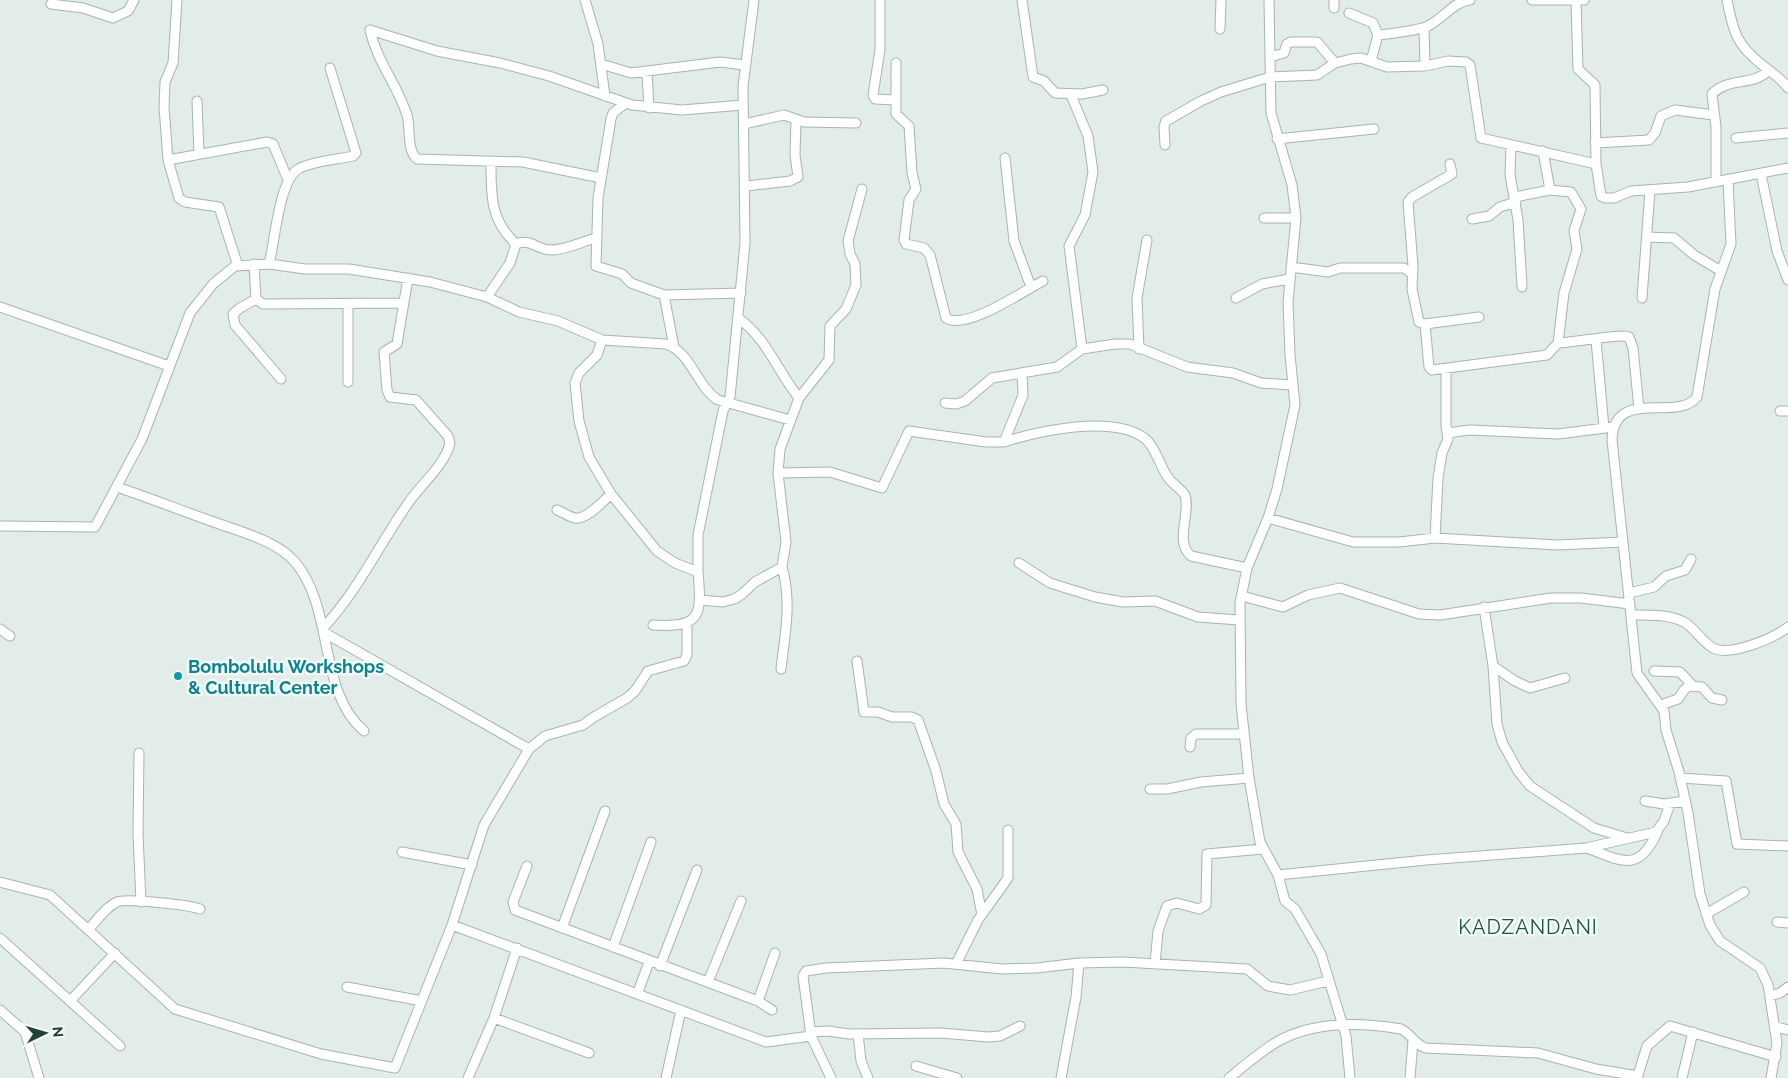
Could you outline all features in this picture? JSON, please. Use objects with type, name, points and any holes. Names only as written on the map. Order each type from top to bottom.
[{"type":"street","points":[[52,4],[83,8],[113,18],[128,11],[134,0]]},
{"type":"street","points":[[177,0],[173,63],[165,82],[164,107],[168,160],[179,198],[185,202],[219,207],[238,266]]},
{"type":"street","points":[[585,0],[601,64],[605,96]]},
{"type":"street","points":[[653,625],[673,626],[687,623],[696,616],[699,600],[697,546],[700,522],[716,440],[723,411],[730,397],[741,293],[746,226],[743,105],[745,65],[754,0]]},
{"type":"street","points":[[880,0],[880,50],[873,95],[875,99],[896,100]]},
{"type":"street","points":[[1022,0],[1033,77],[1044,81],[1056,93],[1071,95],[1102,90]]},
{"type":"street","points":[[1220,29],[1221,0]]},
{"type":"street","points":[[1269,0],[1271,113],[1294,196],[1296,218],[1289,279],[1294,410],[1283,465],[1268,518],[1247,568],[1242,596],[1239,620],[1243,734],[1249,778],[1263,849],[1278,875],[1285,900],[1295,909],[1320,952],[1348,1042],[1350,1078]]},
{"type":"street","points":[[1378,35],[1424,28],[1442,18],[1457,3],[1470,0]]},
{"type":"street","points":[[1532,0],[1580,1],[1578,69],[1595,85],[1596,164],[1599,192],[1605,198],[1614,198],[1631,191],[1716,182],[1788,168]]},
{"type":"street","points":[[1727,0],[1737,39],[1745,51],[1787,83]]},
{"type":"street","points":[[1349,14],[1374,22],[1378,35],[1371,61]]},
{"type":"street","points":[[1424,28],[1425,66]]},
{"type":"street","points":[[601,178],[542,165],[491,161],[424,160],[414,157],[406,113],[398,92],[374,50],[370,30],[437,51],[500,63],[549,76],[626,103],[649,108],[682,110],[743,105]]},
{"type":"street","points":[[1270,57],[1284,53],[1287,44],[1291,42],[1317,42],[1335,63]]},
{"type":"street","points":[[1165,145],[1164,127],[1166,121],[1210,97],[1270,78],[1317,75],[1335,63],[1362,58],[1387,68],[1425,66],[1442,61],[1469,64],[1480,136],[1493,142],[1543,151],[1596,164]]},
{"type":"street","points":[[601,64],[626,72],[647,72],[684,65],[720,62],[745,65]]},
{"type":"street","points":[[896,63],[897,116],[909,126],[912,173],[916,189],[909,200],[904,240],[906,244],[924,248],[930,255],[946,318],[962,322],[1010,300],[1043,281]]},
{"type":"street","points":[[269,264],[288,180],[299,168],[353,156],[356,153],[330,68]]},
{"type":"street","points":[[1716,182],[1712,95],[1714,92],[1736,81],[1758,80],[1769,70]]},
{"type":"street","points":[[647,72],[649,108]]},
{"type":"street","points":[[1071,95],[1088,136],[1093,172],[1085,215],[1069,246],[1082,349]]},
{"type":"street","points":[[197,100],[199,154]]},
{"type":"street","points":[[626,103],[612,116],[601,178],[596,238],[596,266],[622,274],[631,283],[664,295],[741,293]]},
{"type":"street","points":[[1595,143],[1649,140],[1655,133],[1661,116],[1670,111],[1714,115]]},
{"type":"street","points":[[744,124],[778,115],[784,115],[804,122],[856,123]]},
{"type":"street","points":[[746,186],[790,181],[798,177],[795,155],[796,120]]},
{"type":"street","points":[[1277,139],[1374,129]]},
{"type":"street","points":[[1736,138],[1788,133]]},
{"type":"street","points":[[168,160],[267,142],[273,144],[288,180]]},
{"type":"street","points":[[1512,145],[1510,175],[1516,199],[1522,287]]},
{"type":"street","points":[[1543,151],[1550,190]]},
{"type":"street","points":[[1005,158],[1009,209],[1014,241],[1031,287]]},
{"type":"street","points":[[491,161],[491,192],[499,226],[516,244]]},
{"type":"street","points":[[1450,164],[1452,174],[1412,197],[1408,202],[1412,289],[1417,318],[1420,324],[1425,324],[1480,317]]},
{"type":"street","points":[[1761,174],[1777,251],[1788,280]]},
{"type":"street","points":[[1447,433],[1470,430],[1558,434],[1609,427],[1623,414],[1639,409],[1688,403],[1697,397],[1715,289],[1731,244],[1728,180]]},
{"type":"street","points":[[781,669],[788,621],[788,595],[782,567],[786,539],[778,473],[780,449],[799,398],[827,364],[830,326],[846,310],[856,285],[855,264],[850,254],[848,242],[862,189]]},
{"type":"street","points":[[1425,324],[1430,369],[1446,369],[1547,355],[1558,343],[1564,293],[1577,249],[1574,228],[1581,212],[1572,192],[1550,190],[1516,199],[1500,207],[1489,216],[1472,219]]},
{"type":"street","points":[[1642,298],[1650,190]]},
{"type":"street","points":[[1264,218],[1296,218]]},
{"type":"street","points":[[1647,237],[1674,238],[1694,255],[1721,271]]},
{"type":"street","points":[[516,244],[526,241],[543,248],[557,249],[580,245],[596,238]]},
{"type":"street","points":[[1140,349],[1137,298],[1147,240]]},
{"type":"street","points":[[487,297],[510,263],[516,244]]},
{"type":"street","points":[[254,264],[256,299]]},
{"type":"street","points":[[0,526],[95,527],[142,440],[169,366],[194,308],[212,284],[238,266],[269,264],[305,269],[348,269],[408,278],[487,297],[519,312],[558,321],[602,340],[661,343],[674,347]]},
{"type":"street","points":[[1291,267],[1328,272],[1340,268],[1404,268],[1412,274]]},
{"type":"street","points":[[324,631],[408,502],[443,458],[450,443],[448,436],[416,400],[394,400],[388,395],[384,352],[398,344],[408,278]]},
{"type":"street","points":[[1236,298],[1262,284],[1289,279]]},
{"type":"street","points":[[664,295],[674,347],[711,394],[727,404],[790,420]]},
{"type":"street","points":[[256,299],[263,304],[348,305],[403,303]]},
{"type":"street","points":[[256,299],[233,314],[233,319],[235,325],[281,379]]},
{"type":"street","points":[[348,305],[348,382]]},
{"type":"street","points":[[0,307],[169,366]]},
{"type":"street","points":[[738,318],[751,328],[799,398]]},
{"type":"street","points":[[1558,343],[1626,335],[1632,341],[1639,409]]},
{"type":"street","points":[[602,340],[597,355],[577,377],[575,391],[579,421],[589,457],[611,494],[657,551],[675,563],[698,572]]},
{"type":"street","points":[[1596,340],[1624,542],[1630,615],[1638,676],[1661,705],[1685,801],[1700,894],[1706,914],[1720,941],[1760,968],[1770,996],[1776,1028],[1776,1056],[1771,1078]]},
{"type":"street","points":[[945,404],[956,404],[966,401],[992,378],[1057,367],[1082,349],[1115,344],[1130,344],[1187,366],[1233,373],[1261,383],[1292,386]]},
{"type":"street","points":[[1434,538],[1438,478],[1442,453],[1448,439],[1446,369]]},
{"type":"street","points":[[1004,442],[1023,395],[1022,374]]},
{"type":"street","points":[[778,473],[830,472],[882,488],[908,431],[986,442],[1004,442],[1080,426],[1099,426],[1129,431],[1142,436],[1163,465],[1166,475],[1185,495],[1184,536],[1188,553],[1191,556],[1247,568]]},
{"type":"street","points":[[118,487],[262,540],[291,558],[309,588],[324,631],[342,702],[350,718],[364,731]]},
{"type":"street","points":[[557,510],[578,518],[596,507],[611,494]]},
{"type":"street","points":[[1268,518],[1353,542],[1399,542],[1434,538],[1557,545],[1624,542]]},
{"type":"street","points":[[1629,593],[1654,587],[1666,576],[1685,570],[1691,559]]},
{"type":"street","points":[[1019,564],[1050,584],[1088,595],[1123,602],[1155,601],[1198,617],[1239,620]]},
{"type":"street","points":[[699,600],[726,602],[734,599],[741,596],[755,582],[782,567]]},
{"type":"street","points":[[1242,596],[1283,607],[1308,595],[1340,588],[1419,614],[1458,613],[1484,607],[1551,598],[1581,598],[1630,604]]},
{"type":"street","points":[[1484,607],[1497,724],[1502,742],[1518,771],[1530,786],[1594,828],[1627,838]]},
{"type":"street","points":[[1630,615],[1660,616],[1683,622],[1706,644],[1725,651],[1773,637],[1788,626]]},
{"type":"street","points":[[392,1078],[452,925],[484,825],[529,749],[545,736],[581,726],[627,698],[648,671],[684,661],[687,655],[687,623]]},
{"type":"street","points":[[0,629],[10,636]]},
{"type":"street","points":[[324,631],[529,749]]},
{"type":"street","points":[[857,661],[864,712],[878,712],[892,717],[912,717],[919,723],[936,771],[944,804],[956,824],[958,852],[977,889],[982,915]]},
{"type":"street","points":[[1492,666],[1530,688],[1565,678]]},
{"type":"street","points":[[1654,671],[1680,672],[1693,686]]},
{"type":"street","points":[[1661,705],[1678,699],[1687,686],[1702,687],[1712,698],[1722,700]]},
{"type":"street","points":[[1190,747],[1191,738],[1196,734],[1243,734]]},
{"type":"street","points":[[139,753],[138,834],[141,902]]},
{"type":"street","points":[[1150,789],[1168,789],[1201,782],[1249,778]]},
{"type":"street","points":[[1680,778],[1726,781],[1737,844],[1788,846]]},
{"type":"street","points":[[1645,801],[1670,804],[1685,801]]},
{"type":"street","points":[[1586,848],[1620,860],[1632,861],[1650,850],[1670,804]]},
{"type":"street","points":[[562,928],[605,811]]},
{"type":"street","points":[[956,964],[982,915],[1008,878],[1008,830]]},
{"type":"street","points":[[1278,875],[1426,860],[1586,848],[1658,830]]},
{"type":"street","points":[[613,948],[651,842]]},
{"type":"street","points":[[1155,964],[1158,931],[1167,906],[1177,903],[1199,909],[1206,905],[1207,854],[1263,849]]},
{"type":"street","points":[[402,852],[472,865]]},
{"type":"street","points":[[527,866],[513,902],[514,908],[521,913],[758,1001],[772,1010]]},
{"type":"street","points":[[660,966],[697,870]]},
{"type":"street","points":[[0,882],[50,895],[171,1006],[181,1011],[321,1054],[395,1068]]},
{"type":"street","points":[[1706,914],[1744,892]]},
{"type":"street","points":[[89,929],[118,902],[124,900],[189,906],[200,909]]},
{"type":"street","points":[[708,982],[741,901]]},
{"type":"street","points":[[1777,922],[1788,923]]},
{"type":"street","points":[[452,925],[638,992],[766,1042],[810,1034],[942,1033],[995,1037],[1020,1026]]},
{"type":"street","points":[[0,938],[120,1046]]},
{"type":"street","points":[[468,1078],[494,1018],[518,948]]},
{"type":"street","points":[[71,1000],[115,953]]},
{"type":"street","points":[[758,1001],[775,953]]},
{"type":"street","points":[[638,992],[649,962]]},
{"type":"street","points":[[831,1078],[810,1034],[802,981],[806,971],[849,966],[956,964],[1002,969],[1037,968],[1079,963],[1155,964],[1247,970],[1268,986],[1290,990],[1328,981]]},
{"type":"street","points":[[1062,1078],[1076,997],[1079,963]]},
{"type":"street","points":[[347,987],[422,1001]]},
{"type":"street","points":[[1770,996],[1788,987]]},
{"type":"street","points":[[0,1010],[26,1032],[40,1078]]},
{"type":"street","points":[[666,1078],[681,1010]]},
{"type":"street","points":[[494,1018],[589,1053]]},
{"type":"street","points":[[1229,1078],[1270,1046],[1295,1033],[1319,1026],[1343,1025],[1402,1029],[1406,1031],[1416,1044],[1426,1048],[1538,1053],[1591,1068],[1637,1077],[1648,1046],[1666,1029],[1672,1026],[1776,1056]]},
{"type":"street","points":[[1776,1028],[1788,1030]]},
{"type":"street","points":[[1682,1078],[1693,1032]]},
{"type":"street","points":[[858,1034],[862,1061],[868,1078]]},
{"type":"street","points":[[1410,1078],[1413,1041]]},
{"type":"street","points":[[916,1066],[957,1078]]},
{"type":"place","name":"Bombolulu Workshops & Cultural Center","points":[[178,676]]},
{"type":"district","name":"KADZANDANI","points":[[1528,927]]}]
